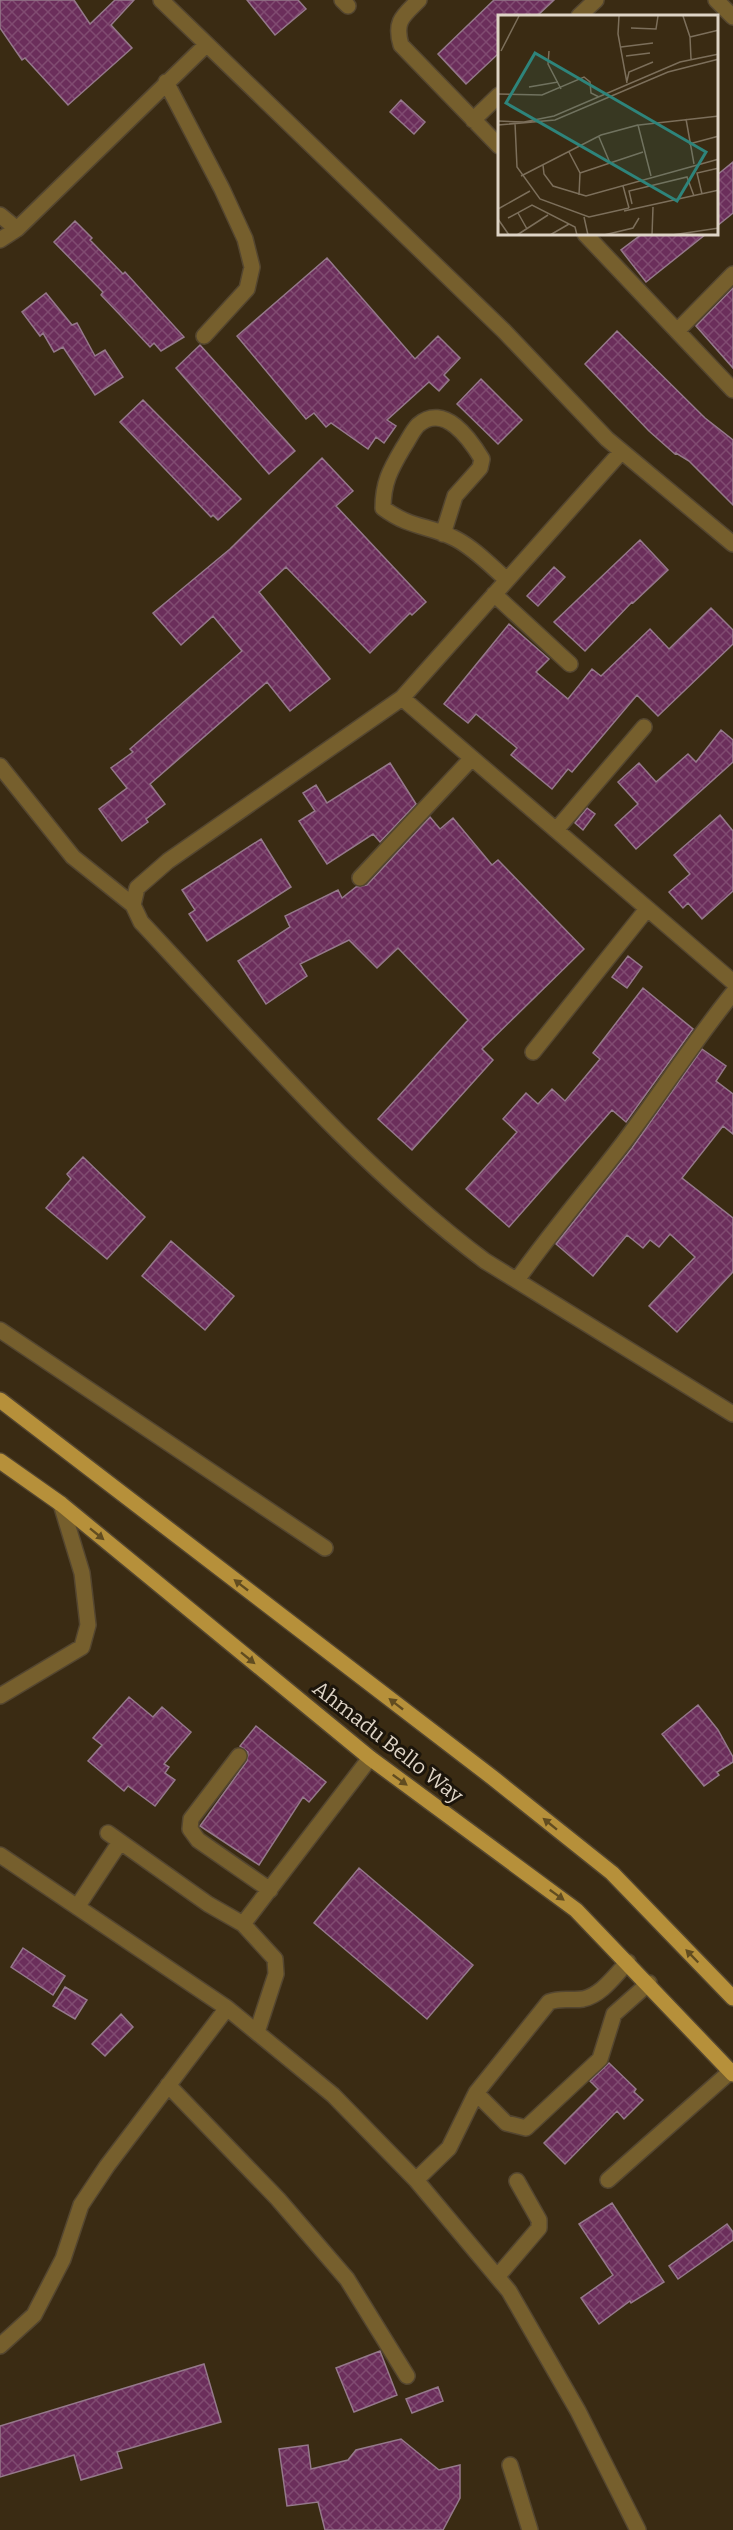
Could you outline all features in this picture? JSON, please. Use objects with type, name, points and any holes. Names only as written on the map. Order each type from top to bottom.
[{"type":"main road","name":"Ahmadu Bello Way","points":[[0,1400],[493,1778],[612,1873],[733,1998]]},
{"type":"main road","name":"Ahmadu Bello Way","points":[[0,1461],[61,1504],[370,1758],[576,1910],[649,1983],[732,2072]]},
{"type":"street","points":[[161,0],[479,306],[621,452],[733,544]]},
{"type":"street","points":[[419,0],[399,24],[397,30],[401,45],[498,145]]},
{"type":"street","points":[[580,15],[596,0]]},
{"type":"street","points":[[717,0],[733,17]]},
{"type":"street","points":[[0,240],[17,229],[206,45]]},
{"type":"street","points":[[166,82],[222,189],[245,239],[252,267],[247,289],[204,336]]},
{"type":"street","points":[[473,120],[498,96]]},
{"type":"street","points":[[0,214],[17,229]]},
{"type":"street","points":[[587,236],[733,390]]},
{"type":"street","points":[[677,331],[733,274]]},
{"type":"street","points":[[443,534],[455,496],[480,468],[482,459],[471,440],[457,426],[439,418],[426,420],[417,427],[383,487],[383,508],[398,519],[414,526],[443,534],[479,555],[507,580]]},
{"type":"street","points":[[133,904],[137,888],[168,861],[402,698],[621,452]]},
{"type":"street","points":[[494,594],[570,664]]},
{"type":"street","points":[[402,698],[733,982]]},
{"type":"street","points":[[556,830],[644,727]]},
{"type":"street","points":[[360,878],[472,758]]},
{"type":"street","points":[[0,766],[74,857],[133,904],[141,922],[392,1185],[477,1255],[733,1414]]},
{"type":"street","points":[[532,1052],[647,909]]},
{"type":"street","points":[[517,1280],[556,1226],[623,1143],[706,1026],[733,993]]},
{"type":"street","points":[[0,1330],[325,1548]]},
{"type":"street","points":[[0,1696],[51,1668],[82,1647],[88,1625],[82,1574],[61,1504]]},
{"type":"street","points":[[239,1756],[192,1819],[190,1829],[198,1840],[270,1890]]},
{"type":"street","points":[[243,1924],[370,1758]]},
{"type":"street","points":[[77,1907],[114,1838],[208,1904],[243,1924],[275,1959],[276,1974],[257,2032]]},
{"type":"street","points":[[0,1855],[227,2008],[333,2095],[416,2180],[509,2291],[578,2411],[638,2530]]},
{"type":"street","points":[[416,2180],[449,2148],[476,2093],[549,2002],[560,1998],[581,1999],[596,1995],[628,1962]]},
{"type":"street","points":[[476,2093],[506,2123],[526,2128],[600,2059],[614,2014],[649,1983]]},
{"type":"street","points":[[0,2346],[34,2315],[63,2259],[81,2205],[107,2166],[227,2008]]},
{"type":"street","points":[[608,2180],[732,2072]]},
{"type":"street","points":[[168,2085],[278,2199],[347,2279],[407,2376]]},
{"type":"street","points":[[497,2277],[539,2228],[538,2220],[518,2181]]},
{"type":"street","points":[[510,2465],[531,2530]]},
{"type":"building","points":[[0,0],[74,0],[90,24],[115,0],[134,0],[111,25],[132,48],[68,105],[25,58],[22,60],[0,28]]},
{"type":"building","points":[[247,0],[298,0],[306,9],[275,35]]},
{"type":"building","points":[[494,0],[554,0],[538,15],[498,15],[498,54],[466,84],[438,54]]},
{"type":"building","points":[[401,100],[425,122],[414,134],[390,112]]},
{"type":"building","points":[[733,162],[733,213],[718,225],[718,174]]},
{"type":"building","points":[[75,221],[92,238],[90,240],[123,274],[125,272],[184,337],[161,351],[154,343],[150,347],[101,295],[103,292],[54,242]]},
{"type":"building","points":[[639,236],[704,236],[646,282],[621,250]]},
{"type":"building","points":[[327,258],[415,359],[438,336],[460,358],[444,375],[449,380],[439,391],[429,382],[387,420],[396,426],[384,443],[376,437],[368,449],[331,423],[326,427],[314,413],[306,419],[237,336]]},
{"type":"building","points":[[733,288],[733,368],[696,326]]},
{"type":"building","points":[[46,293],[72,325],[77,323],[95,356],[105,350],[123,377],[95,395],[63,347],[54,352],[43,333],[40,336],[22,312]]},
{"type":"building","points":[[617,331],[705,418],[733,440],[733,505],[689,461],[675,454],[649,431],[585,364]]},
{"type":"building","points":[[200,345],[295,451],[269,474],[176,368]]},
{"type":"building","points":[[481,379],[522,420],[498,444],[457,404]]},
{"type":"building","points":[[143,400],[241,499],[218,520],[213,515],[211,517],[120,422]]},
{"type":"building","points":[[322,458],[353,491],[336,506],[426,602],[412,615],[410,613],[370,653],[286,567],[259,592],[330,679],[290,711],[267,682],[150,784],[165,804],[146,819],[148,822],[122,841],[99,809],[127,788],[111,768],[133,752],[130,749],[242,651],[213,616],[181,645],[153,613],[230,549]]},
{"type":"building","points":[[640,540],[668,570],[632,602],[585,651],[554,622]]},
{"type":"building","points":[[554,567],[565,577],[538,606],[527,596]]},
{"type":"building","points":[[711,608],[733,630],[733,644],[658,716],[637,695],[572,772],[568,769],[552,789],[511,755],[517,748],[476,714],[468,723],[444,704],[509,624],[549,659],[536,672],[568,699],[592,669],[601,676],[650,629],[669,649]]},
{"type":"building","points":[[721,730],[733,740],[733,762],[636,849],[615,825],[638,804],[618,782],[639,763],[656,782],[688,754],[696,762]]},
{"type":"building","points":[[390,763],[416,804],[380,842],[373,834],[327,864],[299,821],[315,811],[303,793],[316,785],[327,803]]},
{"type":"building","points":[[587,808],[595,814],[583,830],[575,823]]},
{"type":"building","points":[[720,815],[733,831],[733,891],[702,919],[688,903],[683,908],[669,892],[690,874],[674,855]]},
{"type":"building","points":[[430,817],[440,829],[453,818],[492,865],[498,860],[584,949],[482,1049],[493,1060],[412,1150],[378,1119],[468,1020],[398,948],[377,968],[349,940],[300,964],[307,976],[266,1004],[238,961],[290,927],[285,916],[338,890],[342,898],[356,887],[367,885]]},
{"type":"building","points":[[261,839],[291,887],[207,941],[189,914],[195,910],[182,890]]},
{"type":"building","points":[[628,956],[642,967],[627,988],[612,977]]},
{"type":"building","points":[[643,988],[693,1029],[626,1122],[612,1110],[509,1227],[466,1189],[517,1132],[503,1119],[526,1093],[538,1104],[552,1089],[565,1101],[600,1059],[593,1053]]},
{"type":"building","points":[[702,1049],[726,1066],[716,1081],[733,1094],[733,1134],[723,1126],[682,1178],[733,1218],[733,1272],[677,1332],[649,1306],[695,1257],[670,1234],[659,1247],[650,1240],[643,1248],[627,1235],[593,1276],[556,1244],[632,1148]]},
{"type":"building","points":[[83,1157],[145,1217],[107,1259],[46,1208],[71,1179],[67,1174]]},
{"type":"building","points":[[171,1241],[234,1296],[205,1330],[142,1276]]},
{"type":"building","points":[[129,1697],[153,1717],[162,1707],[191,1732],[164,1764],[169,1767],[165,1773],[175,1780],[155,1806],[128,1786],[124,1791],[88,1761],[102,1745],[93,1738]]},
{"type":"building","points":[[698,1705],[718,1730],[733,1757],[733,1762],[717,1772],[719,1775],[704,1786],[662,1734]]},
{"type":"building","points":[[256,1726],[326,1782],[309,1802],[303,1797],[259,1865],[200,1826],[247,1761],[248,1752],[240,1746]]},
{"type":"building","points":[[359,1868],[473,1965],[427,2019],[314,1923]]},
{"type":"building","points":[[23,1948],[65,1976],[53,1995],[11,1967]]},
{"type":"building","points":[[65,1987],[87,2000],[75,2019],[53,2006]]},
{"type":"building","points":[[121,2014],[133,2027],[105,2056],[92,2044]]},
{"type":"building","points":[[609,2063],[636,2089],[634,2092],[643,2100],[624,2119],[617,2111],[565,2164],[544,2143],[598,2089],[590,2081]]},
{"type":"building","points":[[612,2203],[664,2282],[631,2303],[630,2301],[599,2324],[581,2298],[613,2275],[579,2224]]},
{"type":"building","points":[[727,2224],[733,2232],[733,2240],[678,2279],[669,2266]]},
{"type":"building","points":[[380,2351],[397,2395],[354,2412],[336,2368]]},
{"type":"building","points":[[204,2364],[221,2422],[117,2452],[122,2468],[81,2480],[74,2455],[0,2477],[0,2426]]},
{"type":"building","points":[[438,2387],[443,2401],[412,2413],[406,2399]]},
{"type":"building","points":[[401,2439],[439,2470],[460,2465],[460,2498],[443,2530],[325,2530],[318,2502],[287,2506],[279,2449],[308,2445],[311,2469],[348,2460],[356,2450]]}]
